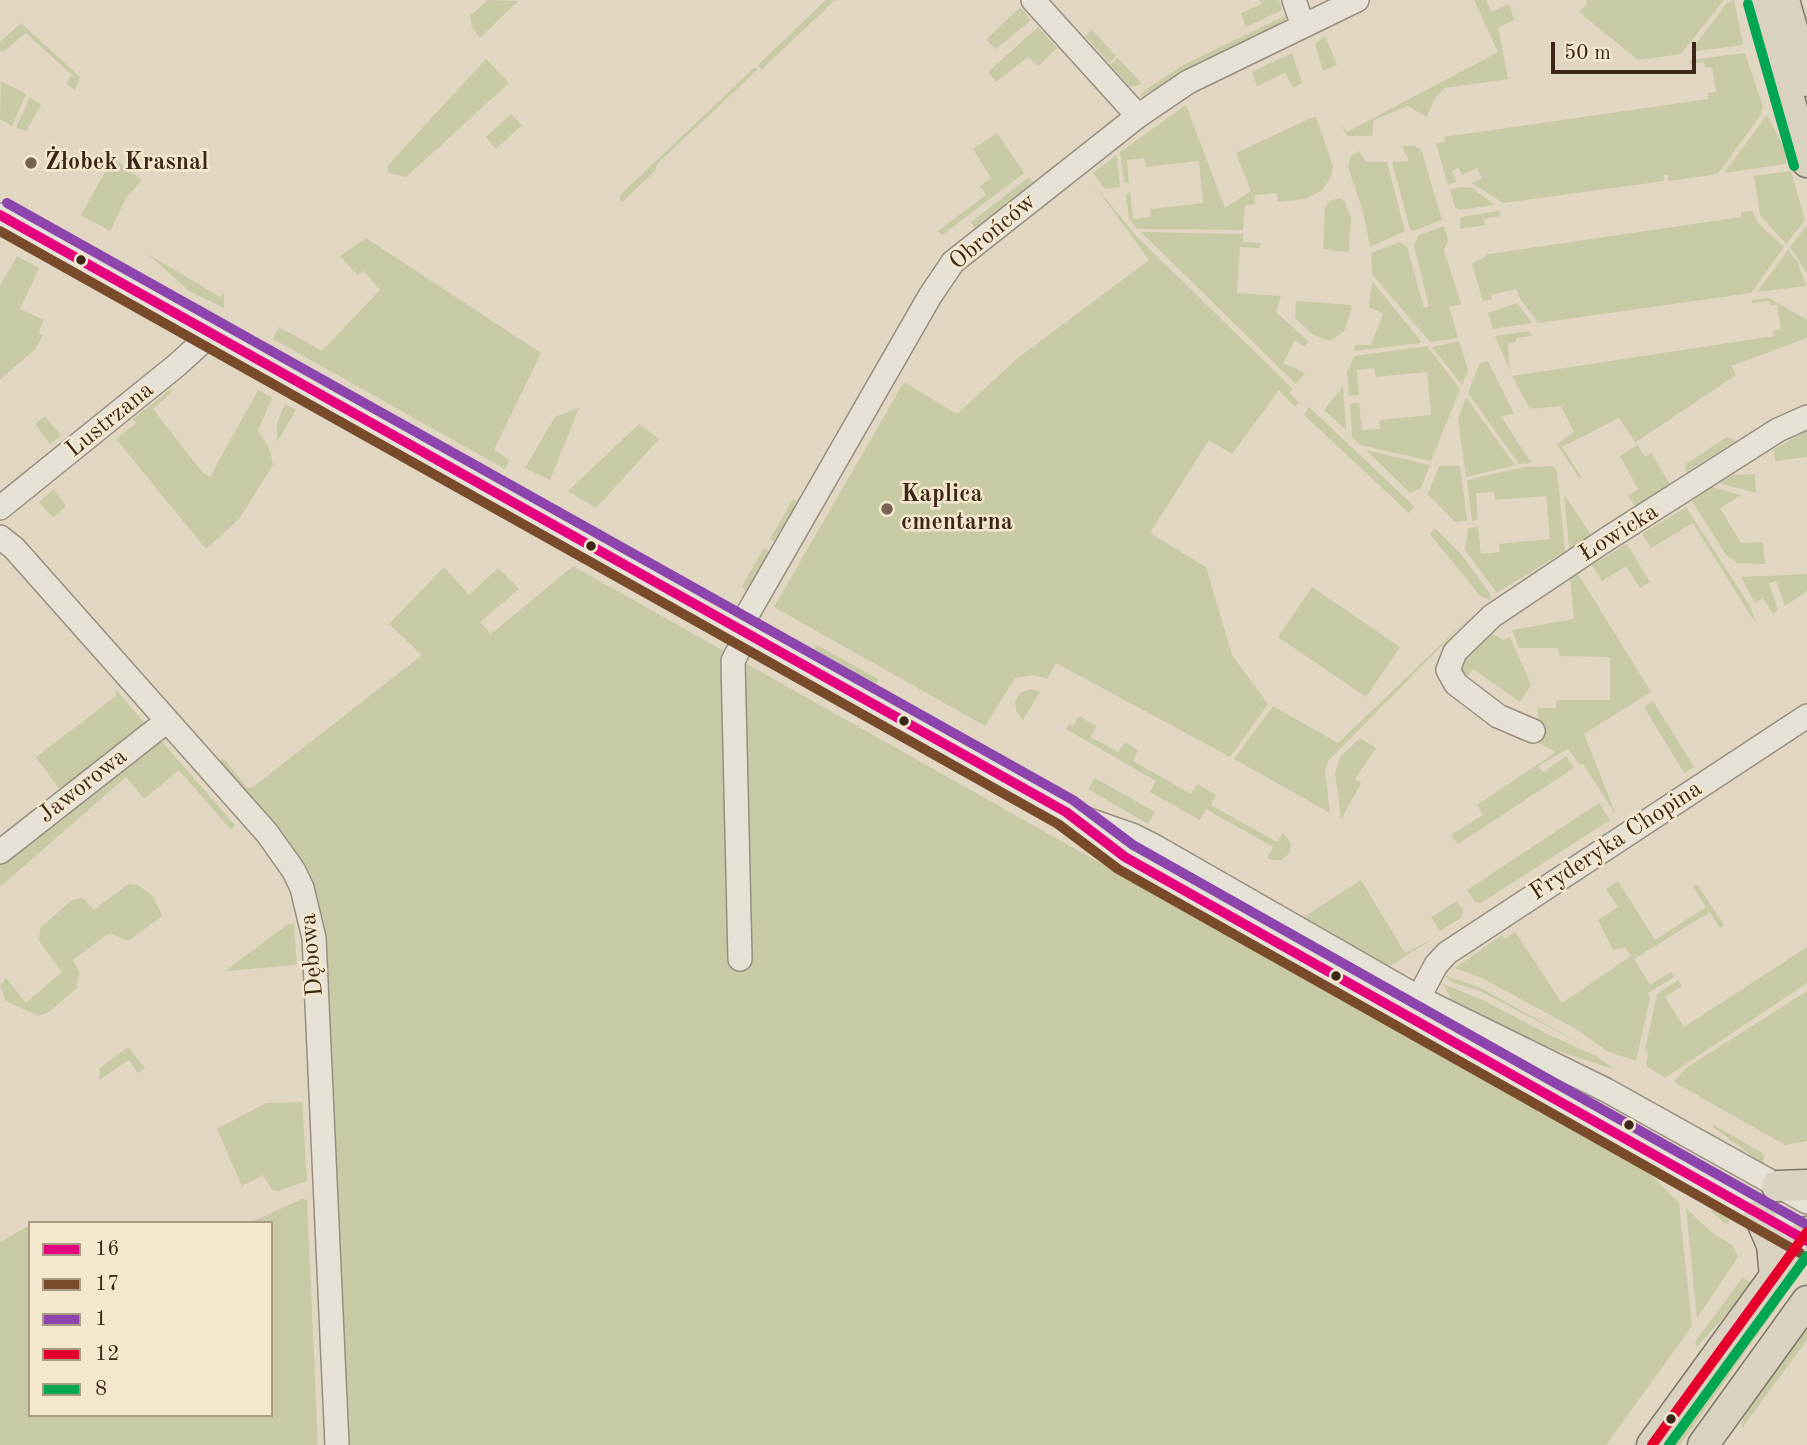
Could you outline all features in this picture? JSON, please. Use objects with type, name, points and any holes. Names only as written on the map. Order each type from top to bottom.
[{"type":"main road","points":[[1761,0],[1807,162]]},
{"type":"main road","points":[[1784,0],[1807,81]]},
{"type":"main road","points":[[1777,1185],[1807,1185]]},
{"type":"main road","points":[[1759,1215],[1772,1245],[1775,1277]]},
{"type":"main road","points":[[1653,1445],[1805,1237]]},
{"type":"main road","points":[[1703,1445],[1807,1301]]},
{"type":"street","points":[[1033,0],[1138,116]]},
{"type":"street","points":[[1294,0],[1303,26]]},
{"type":"street","name":"Obrońców","points":[[739,629],[930,296],[953,262],[1138,116],[1188,82],[1357,0]]},
{"type":"street","points":[[0,215],[1066,812],[1112,849],[1759,1215],[1805,1237]]},
{"type":"street","name":"Lustrzana","points":[[7,543],[3,527],[3,506],[177,366],[212,333]]},
{"type":"street","name":"Łowicka","points":[[1533,731],[1498,716],[1465,692],[1448,670],[1455,652],[1492,616],[1778,430],[1807,417]]},
{"type":"street","name":"Dębowa","points":[[7,543],[282,852],[302,888],[312,922],[337,1445]]},
{"type":"street","points":[[737,653],[733,661],[740,959]]},
{"type":"street","name":"Fryderyka Chopina","points":[[1432,974],[1441,959],[1453,949],[1807,716]]},
{"type":"street","name":"Jaworowa","points":[[0,852],[167,720]]},
{"type":"street","points":[[1066,812],[1132,835],[1154,846],[1398,987],[1584,1078],[1807,1202]]},
{"type":"street","points":[[1398,987],[1422,982],[1432,974]]},
{"type":"street","points":[[1401,1014],[1412,1012],[1432,974]]},
{"type":"green space","points":[[488,0],[518,1],[480,38],[472,28],[470,16]]},
{"type":"green space","points":[[826,0],[835,0],[761,70],[758,65]]},
{"type":"green space","points":[[1260,0],[1279,0],[1282,10],[1246,27],[1241,13],[1262,4]]},
{"type":"green space","points":[[1474,0],[1486,0],[1491,12],[1509,4],[1514,20],[1498,27],[1508,79],[1445,88],[1435,98],[1426,117],[1408,106],[1374,120],[1372,136],[1347,136],[1340,122],[1347,132],[1498,52]]},
{"type":"green space","points":[[1586,0],[1724,0],[1681,54],[1638,60],[1579,12],[1587,4]]},
{"type":"green space","points":[[1734,0],[1743,45],[1690,52],[1727,3]]},
{"type":"green space","points":[[1020,7],[1031,20],[996,49],[986,40]]},
{"type":"green space","points":[[1289,14],[1283,23],[1138,98],[1145,90],[1183,65]]},
{"type":"green space","points":[[21,23],[80,77],[75,90],[66,84],[72,75],[26,33],[3,52],[0,50],[0,42]]},
{"type":"green space","points":[[1038,27],[1057,48],[1038,66],[1028,57],[996,82],[988,72]]},
{"type":"green space","points":[[1091,29],[1116,56],[1109,63],[1086,37]]},
{"type":"green space","points":[[1325,36],[1337,65],[1323,71],[1315,44]]},
{"type":"green space","points":[[1292,53],[1302,83],[1293,88],[1285,73],[1257,86],[1252,72]]},
{"type":"green space","points":[[1745,53],[1763,107],[1760,116],[1718,174],[1669,181],[1668,175],[1663,175],[1664,181],[1503,203],[1472,183],[1482,178],[1477,168],[1462,175],[1459,168],[1452,170],[1456,182],[1448,185],[1436,144],[1445,142],[1444,137],[1708,99],[1708,93],[1716,92],[1712,67],[1705,67],[1704,62],[1690,64],[1690,60]]},
{"type":"green space","points":[[1118,58],[1142,84],[1130,87],[1110,65]]},
{"type":"green space","points":[[486,59],[509,83],[406,177],[389,173],[387,167],[391,162]]},
{"type":"green space","points":[[755,67],[757,70],[657,164],[655,171],[621,203],[620,195]]},
{"type":"green space","points":[[1,81],[26,94],[12,126],[0,119]]},
{"type":"green space","points":[[30,97],[41,105],[26,131],[16,128]]},
{"type":"green space","points":[[1186,105],[1225,208],[1251,191],[1236,153],[1313,117],[1316,117],[1333,166],[1330,179],[1321,191],[1305,199],[1278,202],[1277,193],[1255,195],[1255,204],[1245,206],[1243,230],[1137,229],[1129,218],[1126,195],[1130,192],[1133,219],[1151,217],[1150,209],[1203,203],[1199,161],[1146,167],[1144,158],[1127,160],[1129,185],[1124,182],[1120,152]]},
{"type":"green space","points":[[511,114],[522,125],[496,149],[486,137]]},
{"type":"green space","points":[[1767,115],[1785,150],[1786,164],[1724,173]]},
{"type":"green space","points":[[997,133],[1024,173],[942,235],[938,231],[986,195],[980,186],[991,178],[973,149]]},
{"type":"green space","points":[[1402,146],[1421,149],[1442,220],[1413,231],[1410,229],[1392,162],[1409,161]]},
{"type":"green space","points":[[1359,151],[1366,162],[1387,162],[1405,231],[1370,247],[1363,211],[1348,167],[1350,157]]},
{"type":"green space","points":[[1117,155],[1120,187],[1105,189],[1093,173]]},
{"type":"green space","points":[[113,158],[142,180],[126,198],[110,231],[81,215]]},
{"type":"green space","points":[[1791,171],[1805,220],[1786,244],[1760,215],[1754,176]]},
{"type":"green space","points":[[1029,177],[1033,184],[975,228],[971,222]]},
{"type":"green space","points":[[1092,182],[1138,238],[1293,389],[1289,393],[1299,402],[1295,407],[1279,390],[1232,454],[1209,440],[1150,533],[1206,567],[1232,655],[1268,704],[1230,757],[1056,663],[1047,679],[1034,675],[1015,678],[985,726],[774,607],[904,382],[957,414],[1019,357],[1149,260]]},
{"type":"green space","points":[[1472,188],[1495,205],[1459,210],[1455,207],[1450,190]]},
{"type":"green space","points":[[1340,198],[1345,202],[1351,218],[1349,252],[1323,249],[1325,208],[1330,201]]},
{"type":"green space","points":[[1499,211],[1500,216],[1484,219],[1485,225],[1460,229],[1461,217]]},
{"type":"green space","points":[[1753,211],[1758,223],[1784,247],[1751,293],[1538,323],[1519,297],[1517,289],[1491,295],[1492,299],[1483,301],[1472,264],[1489,254],[1741,217],[1741,212]]},
{"type":"green space","points":[[1444,226],[1448,240],[1444,250],[1461,304],[1449,307],[1458,338],[1430,342],[1372,274],[1371,253],[1400,242],[1407,247],[1424,308],[1429,307],[1414,245],[1419,235]]},
{"type":"green space","points":[[1806,226],[1807,228],[1807,273],[1790,247]]},
{"type":"green space","points":[[1141,232],[1243,234],[1243,242],[1261,243],[1260,248],[1240,247],[1237,293],[1281,296],[1276,312],[1308,341],[1305,347],[1295,340],[1283,363],[1305,373],[1296,384]]},
{"type":"green space","points":[[366,238],[541,353],[494,450],[510,460],[505,469],[273,339],[279,327],[322,351],[380,290],[364,271],[357,275],[340,256]]},
{"type":"green space","points":[[1788,250],[1798,263],[1806,286],[1757,292]]},
{"type":"green space","points":[[148,254],[220,297],[224,293],[224,308],[189,291]]},
{"type":"green space","points":[[17,256],[39,268],[20,309],[44,320],[38,333],[43,335],[35,349],[0,380],[0,286]]},
{"type":"green space","points":[[1372,281],[1420,343],[1354,351],[1355,345],[1371,345],[1383,314],[1369,307]]},
{"type":"green space","points":[[1769,298],[1807,320],[1807,338],[1731,366],[1736,375],[1636,442],[1645,457],[1651,453],[1670,484],[1635,506],[1628,496],[1638,489],[1620,456],[1637,445],[1619,418],[1562,447],[1582,478],[1579,478],[1557,444],[1574,432],[1561,406],[1530,409],[1512,376],[1774,336],[1773,331],[1781,329],[1777,305],[1770,305],[1769,301],[1752,303],[1752,300]]},
{"type":"green space","points":[[1296,301],[1350,305],[1352,308],[1344,331],[1330,341],[1313,335],[1295,318]]},
{"type":"green space","points":[[1517,303],[1532,323],[1493,329],[1488,313]]},
{"type":"green space","points":[[1530,331],[1531,336],[1516,338],[1516,342],[1508,344],[1510,370],[1495,336]]},
{"type":"green space","points":[[1459,341],[1468,370],[1462,385],[1432,347]]},
{"type":"green space","points":[[1427,346],[1460,389],[1431,461],[1360,445],[1352,437],[1350,404],[1359,403],[1362,430],[1380,429],[1379,420],[1431,415],[1427,372],[1376,377],[1374,368],[1357,370],[1359,395],[1349,396],[1347,372],[1354,356]]},
{"type":"green space","points":[[1488,361],[1514,414],[1501,416],[1531,463],[1519,464],[1468,393],[1480,363]]},
{"type":"green space","points":[[1343,386],[1346,430],[1324,410]]},
{"type":"green space","points":[[171,389],[173,391],[153,409],[202,472],[210,477],[258,390],[272,398],[258,430],[270,450],[273,465],[239,519],[206,549],[116,439],[136,423],[133,419]]},
{"type":"green space","points":[[1466,397],[1515,465],[1466,477],[1458,419]]},
{"type":"green space","points":[[285,404],[296,410],[277,442],[277,423]]},
{"type":"green space","points":[[1309,407],[1414,506],[1409,513],[1304,415]]},
{"type":"green space","points":[[579,408],[550,480],[525,468],[555,417]]},
{"type":"green space","points":[[45,416],[61,436],[50,444],[35,424]]},
{"type":"green space","points":[[639,424],[659,439],[596,508],[568,491]]},
{"type":"green space","points":[[1807,431],[1807,457],[1775,461],[1774,449]]},
{"type":"green space","points":[[1727,437],[1736,441],[1686,472],[1686,464]]},
{"type":"green space","points":[[1366,450],[1430,465],[1421,488],[1410,493]]},
{"type":"green space","points":[[1439,466],[1460,466],[1467,521],[1455,522],[1428,494]]},
{"type":"green space","points":[[1553,466],[1557,471],[1565,551],[1497,593],[1465,550],[1468,528],[1478,527],[1481,554],[1500,552],[1499,544],[1550,539],[1546,496],[1495,500],[1494,492],[1476,493],[1478,520],[1472,521],[1467,480],[1524,467]]},
{"type":"green space","points":[[1755,474],[1756,493],[1719,483],[1733,475]]},
{"type":"green space","points":[[1712,487],[1741,495],[1720,508],[1741,543],[1763,542],[1765,564],[1738,563],[1726,555],[1692,501]]},
{"type":"green space","points":[[54,489],[66,506],[53,518],[39,502]]},
{"type":"green space","points":[[1564,494],[1591,535],[1569,549]]},
{"type":"green space","points":[[793,499],[798,503],[774,541],[770,539]]},
{"type":"green space","points":[[1686,507],[1750,606],[1756,624],[1693,523],[1651,548],[1642,534]]},
{"type":"green space","points":[[1435,528],[1461,554],[1491,595],[1490,600],[1480,596],[1430,534]]},
{"type":"green space","points":[[1627,544],[1650,582],[1640,588],[1626,566],[1602,581],[1592,565]]},
{"type":"green space","points":[[764,548],[770,553],[747,593],[742,586]]},
{"type":"green space","points":[[573,566],[1647,1171],[1679,1203],[1692,1326],[1606,1445],[347,1445],[323,928],[316,898],[218,763],[223,758],[248,788],[253,787],[422,655],[389,624],[444,567],[469,595],[498,568],[519,589],[480,622],[491,634]]},
{"type":"green space","points":[[1578,574],[1651,692],[1584,734],[1616,815],[1583,764],[1580,765],[1568,749],[1538,766],[1543,772],[1566,756],[1574,768],[1458,844],[1451,835],[1483,815],[1477,805],[1556,752],[1537,742],[1538,708],[1556,708],[1557,700],[1610,700],[1610,657],[1559,656],[1558,648],[1519,648],[1512,630],[1574,619],[1570,578]]},
{"type":"green space","points":[[1807,574],[1807,591],[1785,606],[1776,581],[1769,583],[1778,610],[1773,614],[1763,598],[1755,603],[1741,577]]},
{"type":"green space","points":[[1312,587],[1400,647],[1366,697],[1278,637]]},
{"type":"green space","points":[[1474,613],[1328,761],[1325,770],[1330,813],[1234,759],[1273,706],[1338,743]]},
{"type":"green space","points":[[1487,630],[1503,640],[1510,637],[1531,685],[1520,702],[1473,669],[1464,680],[1456,666]]},
{"type":"green space","points":[[817,645],[878,679],[875,685],[815,650]]},
{"type":"green space","points":[[1032,689],[1040,692],[1023,720],[1016,711],[1015,702],[1020,693]]},
{"type":"green space","points":[[116,690],[146,725],[62,793],[36,757],[116,696]]},
{"type":"green space","points":[[1653,701],[1694,767],[1684,773],[1644,707]]},
{"type":"green space","points":[[1079,716],[1096,726],[1091,737],[1118,752],[1125,742],[1138,750],[1133,761],[1191,794],[1197,784],[1216,795],[1211,805],[1277,842],[1283,833],[1291,843],[1289,854],[1281,860],[1267,858],[1273,847],[1206,809],[1200,820],[1150,792],[1156,781],[1066,729],[1069,724],[1073,726]]},
{"type":"green space","points":[[156,735],[235,825],[231,830],[179,770],[144,799],[126,777],[0,887],[0,861]]},
{"type":"green space","points":[[1360,738],[1376,748],[1355,779],[1361,783],[1341,820],[1335,772],[1341,756]]},
{"type":"green space","points":[[1095,778],[1155,812],[1148,824],[1088,789]]},
{"type":"green space","points":[[1599,803],[1610,820],[1481,903],[1475,902],[1467,890]]},
{"type":"green space","points":[[1361,880],[1405,953],[1433,939],[1390,966],[1302,918]]},
{"type":"green space","points":[[1618,881],[1655,940],[1706,907],[1693,886],[1697,884],[1724,925],[1720,928],[1710,912],[1634,959],[1650,985],[1671,972],[1674,977],[1648,993],[1650,998],[1636,1061],[1607,1051],[1576,1029],[1482,978],[1455,968],[1502,935],[1504,939],[1515,932],[1562,1003],[1631,956],[1625,947],[1613,950],[1598,920],[1618,907],[1606,889]]},
{"type":"green space","points":[[128,884],[138,885],[153,896],[162,916],[128,941],[109,933],[73,960],[79,972],[77,988],[49,1012],[38,1016],[6,1001],[0,986],[6,978],[26,1003],[62,972],[39,941],[40,928],[72,900],[83,898],[94,910]]},
{"type":"green space","points":[[1457,901],[1463,910],[1461,918],[1440,931],[1431,917]]},
{"type":"green space","points":[[288,924],[294,924],[297,965],[225,971]]},
{"type":"green space","points":[[1807,947],[1807,983],[1665,1078],[1646,1066],[1648,1052],[1645,1050],[1657,994],[1678,980],[1682,986],[1665,997],[1684,1027]]},
{"type":"green space","points":[[1443,975],[1479,987],[1580,1043],[1480,991],[1454,983]]},
{"type":"green space","points":[[1443,984],[1483,1000],[1596,1056],[1613,1069],[1555,1050],[1453,1002]]},
{"type":"green space","points":[[1807,991],[1807,1141],[1785,1145],[1674,1082],[1686,1068]]},
{"type":"green space","points":[[128,1047],[145,1068],[138,1073],[129,1060],[99,1080],[100,1068]]},
{"type":"green space","points":[[302,1102],[307,1181],[278,1191],[272,1190],[263,1175],[242,1186],[217,1129],[266,1103]]},
{"type":"green space","points":[[1714,1125],[1764,1154],[1763,1164],[1713,1127]]},
{"type":"green space","points":[[1686,1186],[1734,1212],[1727,1224],[1722,1221]]},
{"type":"green space","points":[[302,1199],[307,1200],[318,1445],[0,1445],[0,1242],[28,1226],[28,1417],[273,1417],[273,1221],[253,1221]]},
{"type":"green space","points":[[1686,1208],[1711,1232],[1732,1245],[1738,1257],[1697,1318]]},
{"type":"green space","points":[[1743,1277],[1753,1284],[1697,1347],[1695,1342]]},
{"type":"green space","points":[[1774,1298],[1780,1303],[1680,1445],[1667,1445]]},
{"type":"green space","points":[[1807,1324],[1807,1340],[1742,1428],[1743,1409]]},
{"type":"transit line","name":"8","points":[[1748,4],[1794,166]]},
{"type":"transit line","name":"1","points":[[7,203],[1073,800],[1133,845],[1807,1225]]},
{"type":"transit line","name":"16","points":[[0,215],[1066,812],[1125,857],[1807,1241]]},
{"type":"transit line","name":"17","points":[[0,231],[1058,824],[1118,869],[1800,1253]]},
{"type":"transit line","name":"12","points":[[1652,1445],[1807,1232]]},
{"type":"transit line","name":"8","points":[[1669,1445],[1807,1256]]},
{"type":"place","name":"Żłobek Krasnal","points":[[31,163]]},
{"type":"place","name":"Kaplica cmentarna","points":[[887,509]]}]
